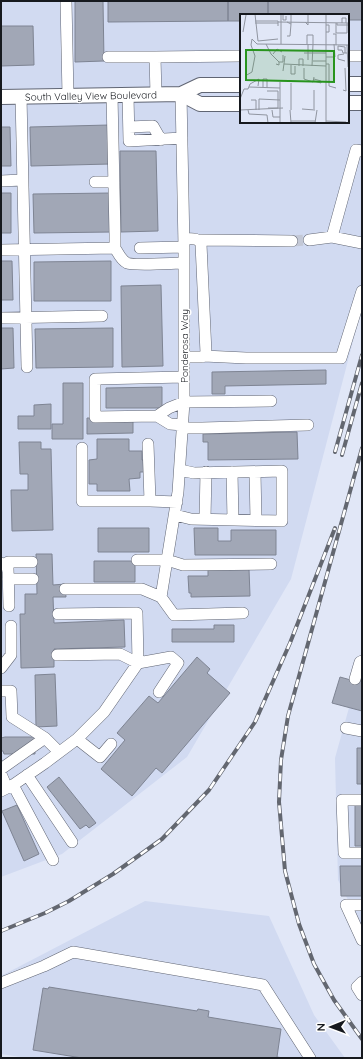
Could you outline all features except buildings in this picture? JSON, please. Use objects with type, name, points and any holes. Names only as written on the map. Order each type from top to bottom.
[{"type":"main road","points":[[349,84],[362,84]]},
{"type":"main road","name":"South Valley View Boulevard","points":[[1,96],[181,94],[200,85],[240,85]]},
{"type":"main road","points":[[181,94],[200,104],[240,104]]},
{"type":"main road","points":[[349,104],[362,103]]},
{"type":"street","points":[[66,1],[68,96]]},
{"type":"street","points":[[108,57],[240,56]]},
{"type":"street","points":[[349,56],[362,56]]},
{"type":"street","points":[[155,57],[156,95]]},
{"type":"street","name":"Ponderosa Way","points":[[161,596],[177,502],[184,402],[184,243],[181,94]]},
{"type":"street","points":[[112,95],[114,248],[126,263],[184,263]]},
{"type":"street","points":[[128,95],[129,127],[153,126],[162,140],[182,138]]},
{"type":"street","points":[[21,96],[27,367]]},
{"type":"street","points":[[332,236],[356,150],[362,151]]},
{"type":"street","points":[[1,181],[22,180]]},
{"type":"street","points":[[95,182],[114,182]]},
{"type":"street","points":[[309,240],[332,236],[361,240]]},
{"type":"street","points":[[140,248],[184,243],[196,238],[200,240],[292,241]]},
{"type":"street","points":[[200,240],[206,353],[204,356]]},
{"type":"street","points":[[1,250],[114,248]]},
{"type":"street","points":[[184,357],[341,358],[362,291]]},
{"type":"street","points":[[1,318],[102,316]]},
{"type":"street","points":[[184,377],[94,379],[95,417],[157,416],[170,424],[202,428],[308,425]]},
{"type":"street","points":[[157,416],[169,408],[184,402],[271,400]]},
{"type":"street","points":[[148,444],[150,501]]},
{"type":"street","points":[[82,448],[82,501],[177,502]]},
{"type":"street","points":[[175,515],[191,519],[282,521],[282,471],[194,473],[180,470]]},
{"type":"street","points":[[205,519],[206,472]]},
{"type":"street","points":[[232,472],[233,520]]},
{"type":"street","points":[[255,472],[256,520]]},
{"type":"street","points":[[137,560],[168,560],[183,565],[272,564]]},
{"type":"street","points":[[9,606],[8,579],[5,565],[8,562],[32,562]]},
{"type":"street","points":[[8,579],[34,579]]},
{"type":"street","points":[[65,589],[142,589],[161,596],[174,614],[244,613]]},
{"type":"street","points":[[7,788],[77,739],[104,712],[138,663],[137,613],[58,614]]},
{"type":"street","points":[[1,668],[12,655],[11,626]]},
{"type":"street","points":[[57,655],[120,654],[138,663],[171,657],[178,663],[159,692]]},
{"type":"street","points":[[355,679],[361,662]]},
{"type":"street","points":[[1,691],[11,691],[12,718],[45,738],[59,752]]},
{"type":"street","points":[[346,728],[362,731]]},
{"type":"street","points":[[1,769],[45,738]]},
{"type":"street","points":[[77,739],[100,757],[111,744]]},
{"type":"street","points":[[1,774],[7,788],[53,860]]},
{"type":"street","points":[[27,775],[72,842]]},
{"type":"street","points":[[362,800],[342,800],[344,853],[362,853]]},
{"type":"street","points":[[361,938],[346,905],[362,905]]},
{"type":"street","points":[[1,983],[44,966],[73,952],[263,985],[310,1058]]},
{"type":"street","points":[[362,982],[357,987],[362,995]]},
{"type":"shaded area","points":[[1,1],[362,1],[362,307],[291,579],[187,757],[62,854],[1,877]]},
{"type":"shaded area","points":[[362,661],[362,928],[338,880],[335,758]]},
{"type":"shaded area","points":[[145,901],[269,916],[314,1015],[345,1058],[27,1058],[1,1054],[1,976]]},
{"type":"tunnel","points":[[292,241],[309,240]]},
{"type":"railway","points":[[335,452],[362,355]]},
{"type":"railway","points":[[342,455],[362,383]]},
{"type":"railway","points":[[362,448],[288,716],[281,760],[279,802],[285,871],[299,924],[314,964],[334,1000],[362,1039]]},
{"type":"railway","points":[[1,931],[45,913],[69,901],[113,874],[162,839],[209,790],[255,722],[290,643],[335,528]]}]
